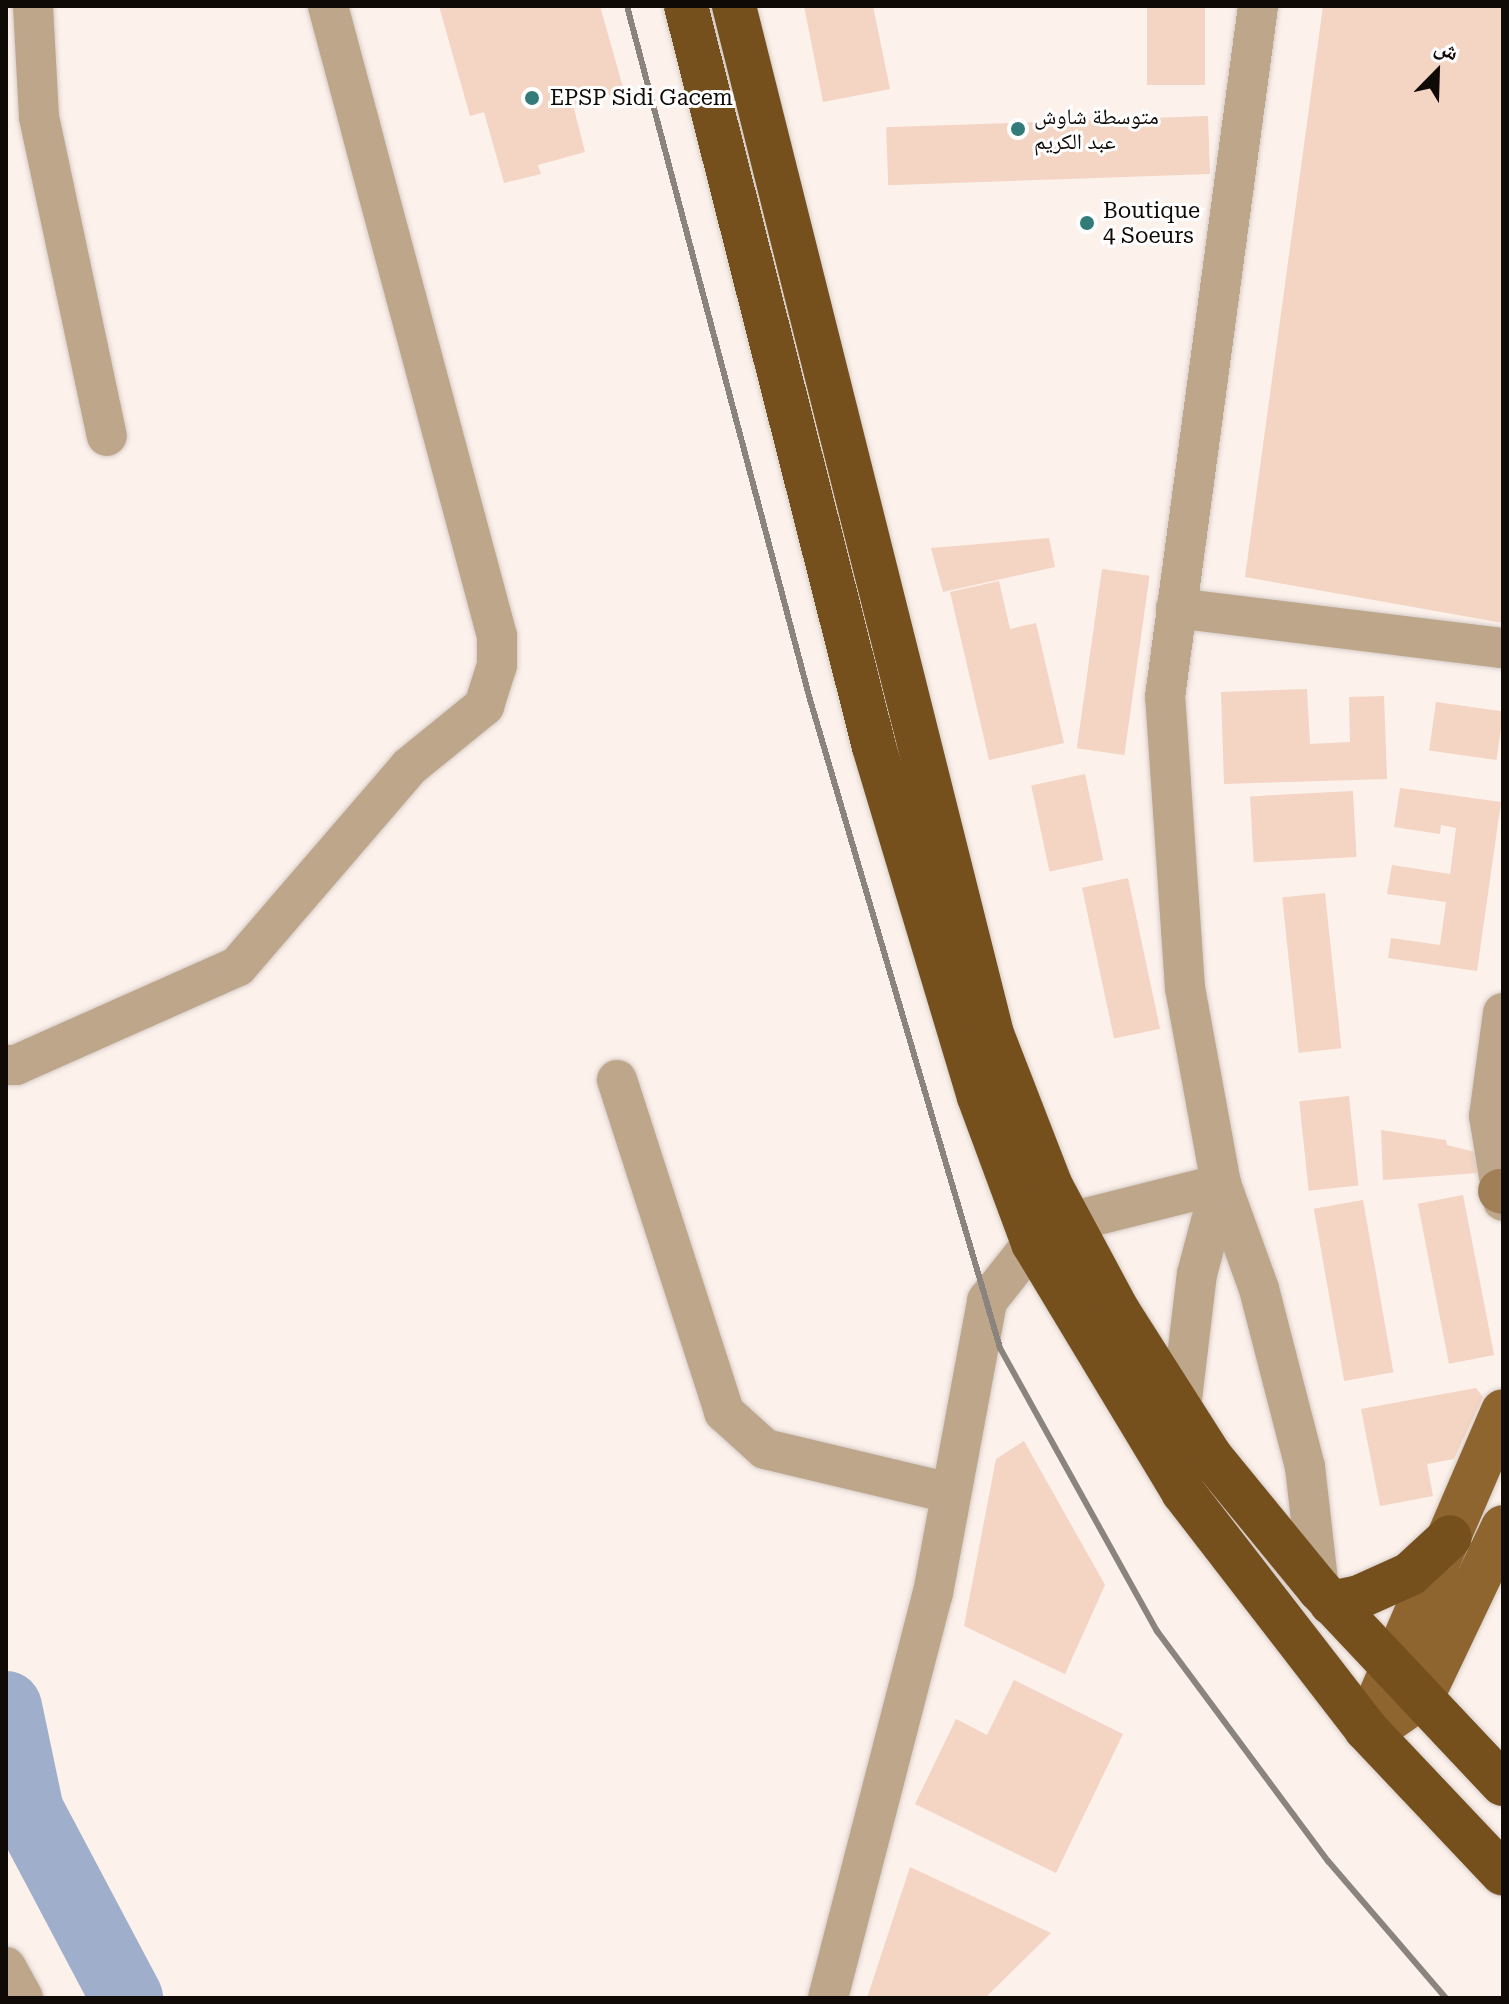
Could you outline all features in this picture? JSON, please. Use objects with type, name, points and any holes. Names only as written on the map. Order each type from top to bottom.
[{"type":"highway","points":[[686,6],[874,747],[975,1083],[1033,1243],[1183,1492],[1366,1729],[1503,1874]]},
{"type":"highway","points":[[734,6],[992,1034],[1070,1222],[1178,1408],[1211,1457],[1325,1596],[1503,1784]]},
{"type":"highway","points":[[1325,1596],[1359,1597],[1410,1574],[1450,1537]]},
{"type":"main road","points":[[1366,1729],[1503,1411]]},
{"type":"main road","points":[[1366,1729],[1422,1697],[1503,1527]]},
{"type":"street","points":[[33,6],[39,117],[107,436]]},
{"type":"street","points":[[6,1065],[16,1065],[238,966],[409,767],[484,706],[497,665],[497,636],[328,6]]},
{"type":"street","points":[[1258,6],[1165,697],[1185,988],[1221,1184],[1259,1289],[1305,1467],[1325,1596]]},
{"type":"street","points":[[1176,608],[1503,648]]},
{"type":"street","points":[[1502,1195],[1489,1116],[1503,1013]]},
{"type":"street","points":[[617,1080],[724,1412],[765,1449],[950,1493]]},
{"type":"street","points":[[828,1998],[933,1593],[987,1301],[1033,1243],[1070,1222],[1221,1184]]},
{"type":"street","points":[[1183,1492],[1178,1408],[1204,1236],[1221,1184]]},
{"type":"street","points":[[6,1967],[23,1998]]},
{"type":"building","name":"EPSP Sidi Gacem","points":[[439,6],[600,6],[624,91],[573,105],[585,152],[538,165],[541,174],[504,183],[484,112],[470,116]]},
{"type":"building","points":[[804,6],[873,6],[890,89],[823,102]]},
{"type":"building","points":[[1147,6],[1205,6],[1205,85],[1147,85]]},
{"type":"building","points":[[1323,6],[1503,6],[1503,623],[1245,577]]},
{"type":"building","points":[[1208,116],[1210,174],[888,185],[886,127]]},
{"type":"building","points":[[1049,538],[1055,567],[943,592],[931,548]]},
{"type":"building","points":[[1102,569],[1150,576],[1124,755],[1077,748]]},
{"type":"building","points":[[999,581],[1010,629],[1036,623],[1064,743],[989,760],[950,592]]},
{"type":"building","points":[[1307,689],[1310,744],[1350,742],[1349,697],[1384,696],[1387,779],[1224,784],[1221,692]]},
{"type":"building","points":[[1436,702],[1503,711],[1497,760],[1429,751]]},
{"type":"building","points":[[1085,774],[1103,860],[1049,872],[1031,785]]},
{"type":"building","points":[[1400,788],[1501,802],[1477,971],[1388,958],[1391,938],[1440,945],[1446,902],[1387,894],[1392,865],[1450,874],[1456,828],[1441,825],[1440,834],[1394,827]]},
{"type":"building","points":[[1353,791],[1356,857],[1254,862],[1250,796]]},
{"type":"building","points":[[1128,878],[1160,1029],[1114,1038],[1082,888]]},
{"type":"building","points":[[1325,893],[1341,1048],[1299,1053],[1282,897]]},
{"type":"building","points":[[1349,1096],[1358,1186],[1309,1191],[1299,1101]]},
{"type":"building","points":[[1381,1130],[1446,1140],[1447,1145],[1475,1152],[1478,1173],[1383,1180]]},
{"type":"building","points":[[1463,1195],[1494,1355],[1449,1364],[1418,1204]]},
{"type":"building","points":[[1363,1200],[1393,1372],[1344,1381],[1314,1209]]},
{"type":"building","points":[[1476,1388],[1483,1397],[1454,1459],[1427,1464],[1433,1496],[1380,1506],[1361,1409]]},
{"type":"building","points":[[1024,1441],[1105,1585],[1065,1674],[964,1626],[996,1459]]},
{"type":"building","points":[[1014,1680],[1123,1734],[1056,1873],[915,1804],[956,1719],[987,1735]]},
{"type":"building","points":[[910,1867],[1051,1933],[985,1998],[867,1998]]},
{"type":"waterway","points":[[6,1707],[28,1811],[127,1998]]},
{"type":"railway","points":[[627,6],[809,696],[1000,1348],[1157,1631],[1328,1861],[1446,1998]]},
{"type":"place","name":"EPSP Sidi Gacem","points":[[532,98]]},
{"type":"place","name":"متوسطة شاوش عبد الكريم","points":[[1018,129]]},
{"type":"place","name":"Boutique 4 Soeurs","points":[[1087,223]]}]
